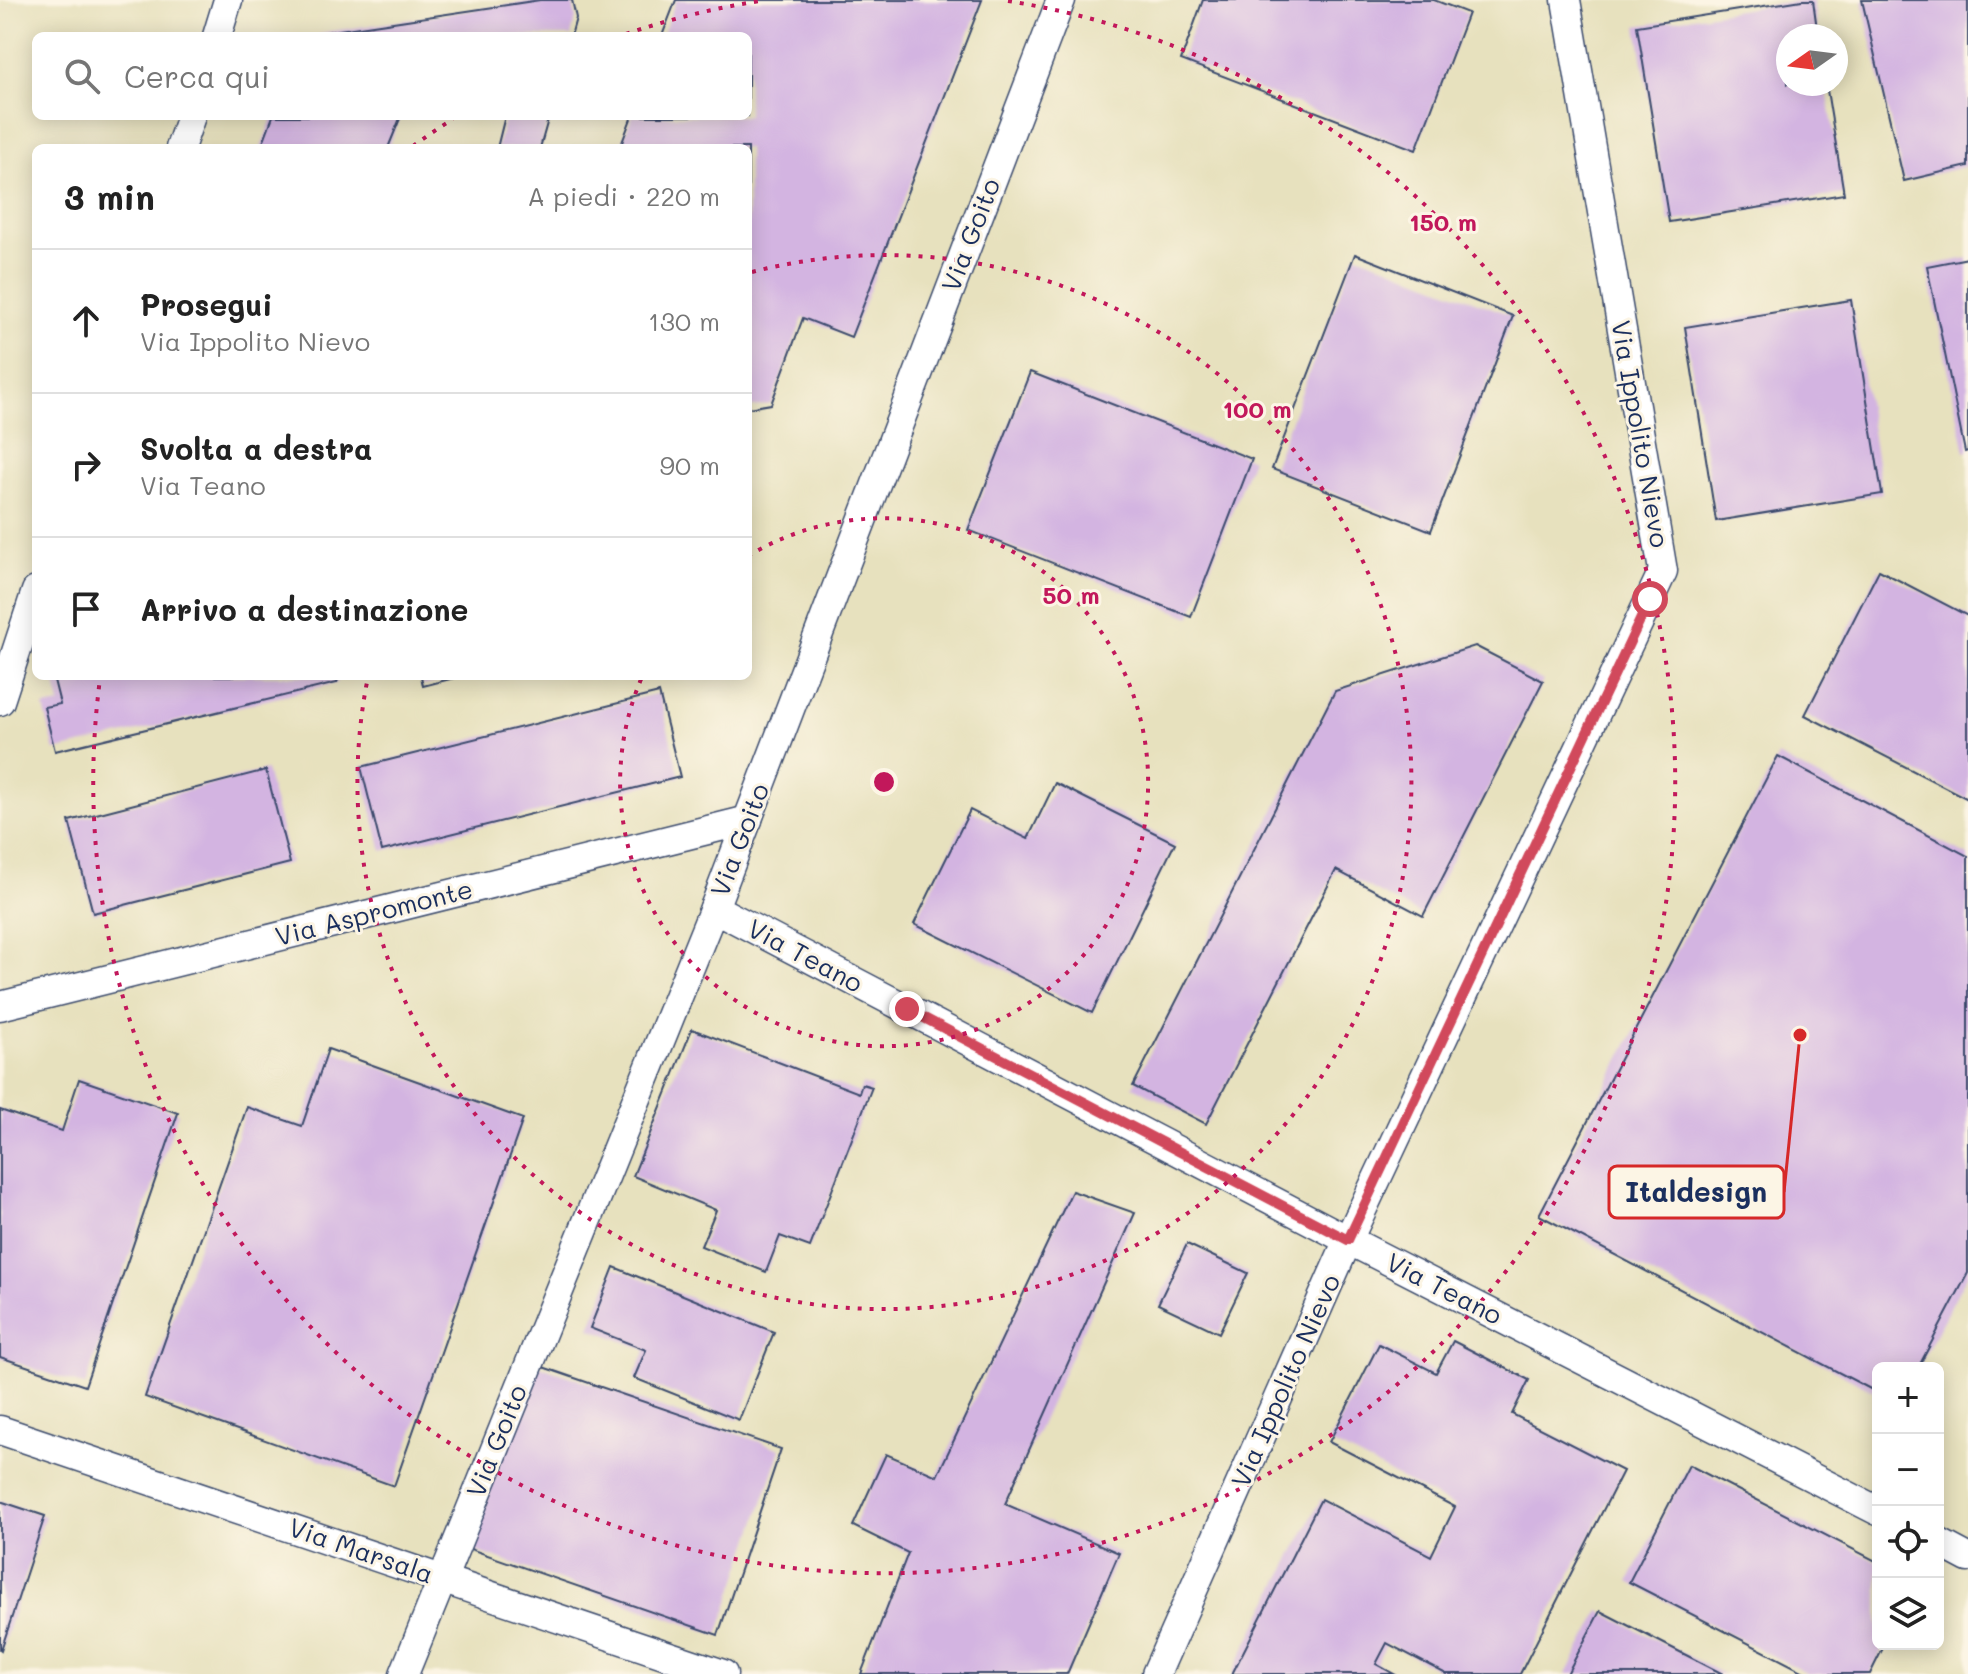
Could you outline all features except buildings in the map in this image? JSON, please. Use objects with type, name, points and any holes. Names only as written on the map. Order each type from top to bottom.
[{"type":"street","points":[[218,32],[228,0]]},
{"type":"street","name":"Via Goito","points":[[404,1674],[714,908],[1061,0]]},
{"type":"street","name":"Via Ippolito Nievo","points":[[1156,1674],[1348,1240],[1663,571],[1566,0]]},
{"type":"street","points":[[181,144],[190,120]]},
{"type":"street","points":[[0,701],[32,603]]},
{"type":"street","name":"Via Aspromonte","points":[[0,1006],[748,820]]},
{"type":"street","name":"Via Teano","points":[[714,908],[1348,1240],[1872,1508]]},
{"type":"street","name":"Via Marsala","points":[[0,1430],[723,1674]]},
{"type":"street","points":[[1944,1545],[1968,1558]]},
{"type":"place","name":"Italdesign","points":[[1800,1035]]},
{"type":"route","points":[[907,1009],[1348,1240],[1650,599]]}]
